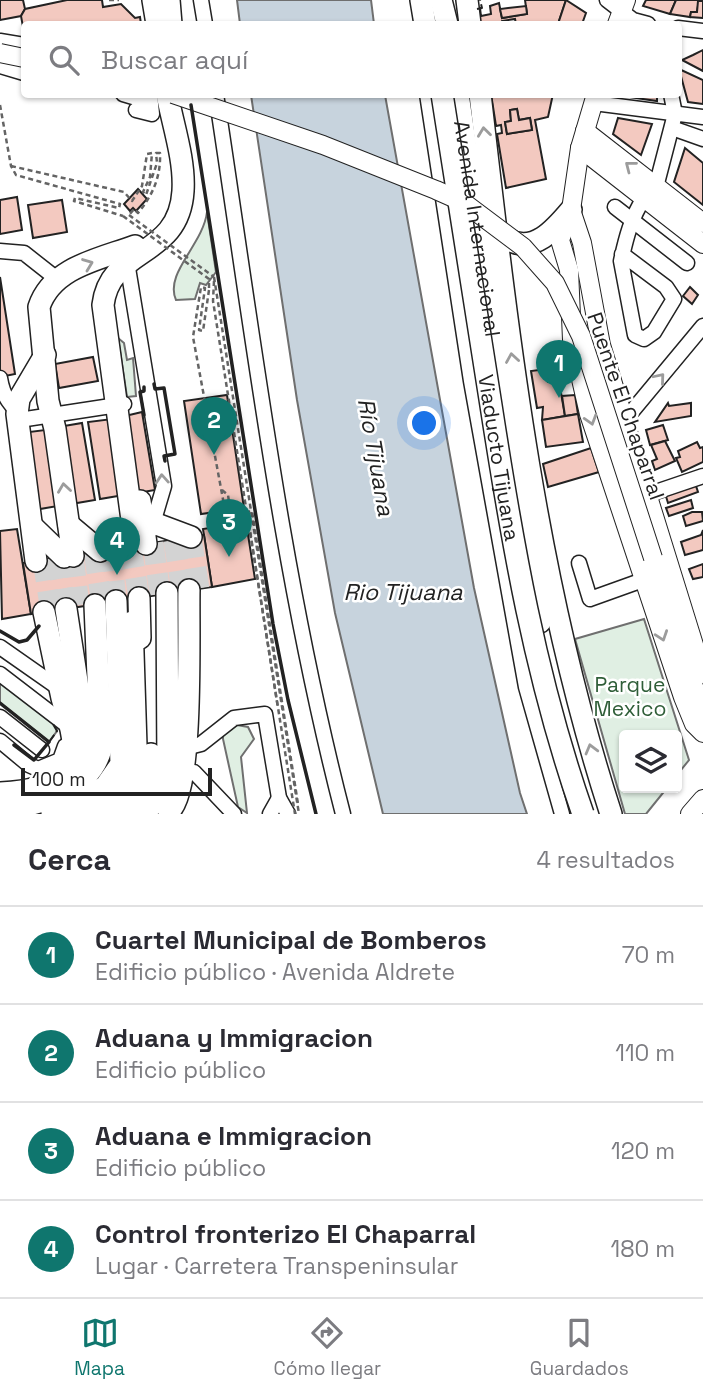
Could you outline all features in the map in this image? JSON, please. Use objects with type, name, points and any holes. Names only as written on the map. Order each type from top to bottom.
[{"type":"highway","points":[[153,0],[156,21]]},
{"type":"highway","points":[[169,0],[171,21]]},
{"type":"highway","points":[[467,0],[470,21]]},
{"type":"highway","points":[[427,4],[444,21]]},
{"type":"highway","name":"Viaducto Tijuana","points":[[436,98],[493,475],[523,647],[538,707],[573,814]]},
{"type":"highway","name":"Viaducto Tijuana","points":[[443,98],[505,495],[526,610],[546,701],[583,814]]},
{"type":"highway","name":"Avenida Internacional","points":[[459,98],[521,521],[544,648],[571,754],[591,814]]},
{"type":"highway","name":"Avenida Internacional","points":[[480,98],[496,231],[538,528],[562,644],[611,814]]},
{"type":"highway","points":[[122,543],[121,405],[113,381],[104,297],[105,288],[121,266],[153,249],[169,231],[180,209],[183,184],[155,101]]},
{"type":"highway","points":[[496,231],[515,244],[537,241],[557,226],[571,210]]},
{"type":"highway","points":[[122,543],[69,525],[48,401],[39,307],[43,292],[66,272],[169,231]]},
{"type":"highway","points":[[45,355],[19,399],[17,411],[33,527],[122,543]]},
{"type":"highway","points":[[120,601],[57,686],[130,764]]},
{"type":"highway","points":[[120,601],[130,764],[137,814]]},
{"type":"highway","points":[[116,814],[140,800],[130,764],[120,601]]},
{"type":"highway","points":[[99,814],[123,802],[130,764],[120,601]]},
{"type":"highway","points":[[82,814],[108,802],[130,764],[120,601]]},
{"type":"highway","points":[[65,814],[109,793],[130,764],[120,601]]},
{"type":"highway","points":[[120,601],[130,764]]},
{"type":"highway","points":[[0,793],[25,792],[60,776],[72,752],[130,764],[194,772]]},
{"type":"highway","points":[[0,809],[47,800],[130,764]]},
{"type":"highway","points":[[21,814],[50,806],[130,764]]},
{"type":"highway","points":[[47,814],[105,787],[130,764]]},
{"type":"highway","points":[[0,801],[22,800],[51,790],[68,780],[130,764],[194,772]]},
{"type":"main road","points":[[0,53],[21,57]]},
{"type":"main road","name":"Puente El Chaparral","points":[[185,98],[334,149],[463,202],[523,247],[555,283],[581,336],[703,715]]},
{"type":"main road","points":[[595,99],[582,140],[571,210],[560,240],[569,270],[568,291],[576,364],[600,449],[643,580],[690,715],[703,733]]},
{"type":"main road","points":[[582,140],[653,198],[703,244]]},
{"type":"main road","points":[[653,198],[703,223]]},
{"type":"main road","points":[[571,210],[582,243],[601,345],[703,674]]},
{"type":"main road","points":[[690,814],[703,799]]},
{"type":"street","points":[[201,0],[204,21]]},
{"type":"street","points":[[418,21],[427,4]]},
{"type":"street","points":[[618,9],[637,21]]},
{"type":"street","points":[[682,28],[703,31]]},
{"type":"street","points":[[0,41],[21,44]]},
{"type":"street","points":[[0,66],[21,72]]},
{"type":"street","points":[[217,98],[295,599],[321,730],[343,814]]},
{"type":"street","points":[[428,98],[471,381],[526,687],[562,814]]},
{"type":"street","points":[[622,254],[666,287],[674,299],[654,331],[644,340],[635,335],[621,274],[622,254],[634,227],[653,198],[673,121],[671,98]]},
{"type":"street","points":[[595,99],[673,121],[703,139]]},
{"type":"street","points":[[136,110],[155,101]]},
{"type":"street","points":[[673,121],[703,117]]},
{"type":"street","points":[[615,207],[634,227],[687,263]]},
{"type":"street","points":[[0,251],[24,253],[57,279]]},
{"type":"street","points":[[122,543],[164,486],[127,262]]},
{"type":"street","points":[[600,449],[703,326]]},
{"type":"street","points":[[0,378],[2,391],[26,419],[121,405]]},
{"type":"street","points":[[647,495],[703,476]]},
{"type":"street","points":[[579,563],[590,599],[643,580]]},
{"type":"street","points":[[0,647],[57,686]]},
{"type":"street","points":[[0,674],[130,764]]},
{"type":"street","points":[[0,741],[29,765],[38,769],[49,767],[60,760],[65,745],[130,764],[234,718],[265,714],[279,798],[288,814]]},
{"type":"street","points":[[0,717],[43,750]]},
{"type":"street","points":[[194,772],[234,814]]},
{"type":"street","points":[[270,814],[279,798]]},
{"type":"path","points":[[109,0],[120,0]]},
{"type":"path","points":[[0,105],[10,166],[16,175],[26,180],[120,204],[119,208],[75,198],[74,201],[123,216],[209,279],[203,331],[199,330],[205,288],[201,287],[193,337],[227,521],[248,518],[296,814]]},
{"type":"path","points":[[10,166],[124,192],[132,201],[145,176],[147,154],[152,153],[152,166],[143,192],[146,195],[157,163],[156,153],[160,153],[158,179],[149,200],[138,213],[134,209],[129,215],[214,277],[291,759],[296,814]]},
{"type":"path","points":[[214,277],[213,301],[276,693]]},
{"type":"path","points":[[222,490],[228,495],[231,514],[253,511]]},
{"type":"green space","points":[[207,212],[216,272],[206,285],[200,283],[195,299],[176,300],[175,279],[199,236]]},
{"type":"green space","points":[[118,338],[124,343],[127,360],[133,358],[136,396],[127,397]]},
{"type":"green space","name":"Parque Mexico","points":[[644,619],[679,730],[619,730],[619,793],[575,639]]},
{"type":"green space","points":[[0,682],[56,726],[57,731],[49,742],[0,703]]},
{"type":"green space","points":[[237,725],[248,727],[254,739],[241,757],[247,813],[238,807],[223,739],[223,735]]},
{"type":"green space","name":"Parque Mexico","points":[[682,738],[689,760],[682,769]]},
{"type":"green space","name":"Parque Mexico","points":[[619,793],[663,793],[646,814],[625,814]]},
{"type":"water","points":[[237,0],[371,0],[374,21],[240,21]]},
{"type":"water","name":"Rio Tijuana","points":[[251,98],[386,98],[474,588],[527,814],[383,814],[335,613],[297,400]]},
{"type":"building","points":[[0,0],[23,0],[25,9],[21,16],[0,20]]},
{"type":"building","points":[[67,0],[102,0],[103,7],[121,4],[135,18],[140,17],[141,21],[22,21],[21,16],[25,9]]},
{"type":"building","points":[[525,0],[566,0],[559,21],[479,21],[477,9],[480,8],[481,16],[491,14],[490,6],[499,3],[502,18],[527,14]]},
{"type":"building","points":[[566,0],[586,13],[583,21],[559,21]]},
{"type":"building","points":[[646,0],[676,0],[670,14],[643,6]]},
{"type":"building","points":[[676,0],[699,0],[697,12],[691,12],[690,17],[670,14]]},
{"type":"building","points":[[698,1],[703,1],[703,18],[690,17],[691,12],[697,12]]},
{"type":"building","points":[[526,6],[527,14],[502,18],[500,9]]},
{"type":"building","points":[[703,50],[703,71],[682,60],[693,55]]},
{"type":"building","points":[[682,70],[703,80],[703,104],[688,102]]},
{"type":"building","points":[[492,98],[552,98],[548,117],[535,120],[546,179],[506,188],[497,134],[502,133],[501,125],[496,126]],"holes":[[[517,109],[519,120],[530,118],[532,130],[507,134],[505,122],[511,121],[510,110]]]},
{"type":"building","points":[[636,98],[657,98],[657,101]]},
{"type":"building","points":[[517,109],[519,120],[530,118],[532,130],[507,134],[505,122],[511,121],[510,110]]},
{"type":"building","points":[[618,118],[652,124],[641,155],[613,134]]},
{"type":"building","points":[[685,148],[703,163],[703,205],[674,182]]},
{"type":"building","points":[[138,189],[147,199],[136,211],[133,208],[130,211],[124,204]]},
{"type":"building","points":[[17,197],[22,230],[0,234],[0,200]]},
{"type":"building","points":[[62,200],[67,232],[33,238],[28,205]]},
{"type":"building","points":[[0,277],[15,374],[0,377]]},
{"type":"building","points":[[690,287],[698,295],[692,304],[683,296]]},
{"type":"building","points":[[93,357],[98,381],[59,388],[55,364]]},
{"type":"building","points":[[546,369],[548,382],[559,381],[565,416],[542,420],[543,407],[537,408],[531,371]]},
{"type":"building","points":[[227,395],[244,508],[201,514],[184,401]]},
{"type":"building","points":[[575,395],[578,414],[565,416],[562,396]]},
{"type":"building","points":[[668,403],[669,406],[691,403],[691,416],[655,422]]},
{"type":"building","points":[[142,412],[155,490],[137,493],[125,416]]},
{"type":"building","points":[[578,414],[583,442],[546,447],[542,420]]},
{"type":"building","points":[[112,419],[124,495],[100,499],[88,422]]},
{"type":"building","points":[[82,423],[95,500],[71,504],[58,427]]},
{"type":"building","points":[[663,425],[668,440],[650,445],[646,430]]},
{"type":"building","points":[[45,430],[58,506],[34,510],[21,433]]},
{"type":"building","points":[[665,441],[675,461],[655,470],[652,461],[657,459],[651,445]]},
{"type":"building","points":[[697,442],[700,448],[703,447],[703,462],[682,472],[676,458],[680,457],[678,451]]},
{"type":"building","points":[[591,448],[599,472],[548,487],[543,464]]},
{"type":"building","points":[[695,483],[698,492],[668,503],[665,493]]},
{"type":"building","points":[[691,500],[693,508],[669,516],[666,508]]},
{"type":"building","points":[[702,512],[703,521],[686,526],[683,516]]},
{"type":"building","points":[[246,522],[255,579],[212,587],[203,529]]},
{"type":"building","points":[[17,529],[31,614],[2,619],[0,531]]},
{"type":"building","points":[[703,530],[703,550],[685,555],[681,542],[701,535]]},
{"type":"building","points":[[204,535],[212,587],[31,614],[23,563]]},
{"type":"building","points":[[703,564],[703,577],[693,579],[689,569]]},
{"type":"tunnel","points":[[191,537],[199,589]]},
{"type":"tunnel","points":[[174,540],[182,591]]},
{"type":"tunnel","points":[[153,543],[160,594]]},
{"type":"tunnel","points":[[131,547],[139,598]]},
{"type":"tunnel","points":[[111,550],[116,601]]},
{"type":"tunnel","points":[[94,552],[102,603]]},
{"type":"tunnel","points":[[73,556],[79,605]]},
{"type":"tunnel","points":[[57,558],[66,609]]},
{"type":"tunnel","points":[[43,560],[51,611]]},
{"type":"fence","points":[[477,9],[482,8],[480,0]]},
{"type":"fence","points":[[0,703],[49,742],[57,731],[53,724]]},
{"type":"fence","points":[[14,744],[34,760],[42,750]]},
{"type":"wall","points":[[191,105],[273,624],[288,700],[316,814]]},
{"type":"wall","points":[[154,384],[155,389],[164,388],[175,454],[164,456],[165,461]]},
{"type":"wall","points":[[144,387],[144,391],[140,392],[144,415]]},
{"type":"wall","points":[[0,631],[19,642],[27,640],[39,626]]},
{"type":"wall","points":[[0,703],[49,742],[34,760],[14,745]]},
{"type":"place","name":"Cuartel Municipal de Bomberos","points":[[559,398]]},
{"type":"place","name":"Aduana y Immigracion","points":[[214,455]]},
{"type":"place","name":"Aduana e Immigracion","points":[[229,557]]},
{"type":"place","name":"Control fronterizo El Chaparral","points":[[117,575]]},
{"type":"water label","name":"Río Tijuana","points":[[376,457]]}]
